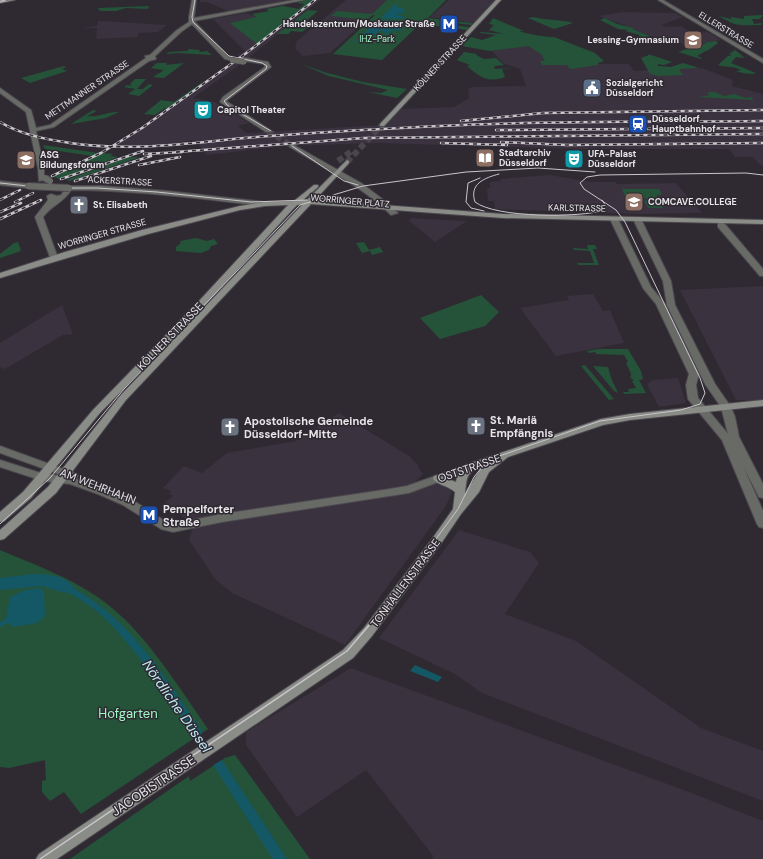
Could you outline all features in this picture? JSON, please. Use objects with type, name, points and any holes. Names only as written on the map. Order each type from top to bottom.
[{"type":"main road","points":[[0,2],[14,0]]},
{"type":"main road","name":"KÖLNER STRASSE","points":[[382,125],[499,0]]},
{"type":"main road","points":[[334,170],[338,161]]},
{"type":"main road","points":[[334,170],[347,162]]},
{"type":"main road","name":"WORRINGER PLATZ","points":[[300,204],[316,186],[334,170]]},
{"type":"main road","name":"WORRINGER PLATZ","points":[[300,204],[334,170]]},
{"type":"main road","name":"WORRINGER STRASSE","points":[[0,276],[54,258],[145,232],[247,207],[265,204],[300,204]]},
{"type":"main road","name":"KÖLNER STRASSE","points":[[47,472],[95,413],[300,204]]},
{"type":"main road","name":"KÖLNER STRASSE","points":[[62,476],[123,398],[300,213],[300,204]]},
{"type":"main road","name":"WORRINGER PLATZ","points":[[300,204],[392,211]]},
{"type":"main road","name":"WORRINGER STRASSE","points":[[210,217],[256,209],[300,204]]},
{"type":"main road","name":"KARLSTRASSE","points":[[392,211],[615,221],[763,222]]},
{"type":"main road","name":"KARLSTRASSE","points":[[719,222],[763,226]]},
{"type":"main road","name":"OSTSTRASSE","points":[[470,467],[601,422],[620,418],[763,403]]},
{"type":"main road","name":"TONHALLENSTRASSE","points":[[346,655],[368,632],[436,542],[457,511],[475,489],[486,470],[504,456]]},
{"type":"main road","name":"TONHALLENSTRASSE","points":[[457,511],[463,474],[470,467]]},
{"type":"main road","points":[[0,518],[27,495],[47,472]]},
{"type":"main road","points":[[0,536],[52,490],[62,476]]},
{"type":"main road","points":[[438,479],[452,484],[460,492]]},
{"type":"main road","name":"JACOBISTRASSE","points":[[44,859],[346,655]]},
{"type":"street","points":[[194,0],[192,21],[227,58],[239,59],[261,65],[263,67],[261,72],[225,98],[223,102],[268,131]]},
{"type":"street","name":"METTMANNER STRASSE","points":[[34,130],[52,126],[149,58],[183,27],[192,21],[302,0]]},
{"type":"street","name":"ELLERSTRASSE","points":[[660,0],[763,61]]},
{"type":"street","points":[[183,27],[197,27]]},
{"type":"street","points":[[0,90],[29,111],[34,130],[44,187],[53,198]]},
{"type":"street","points":[[292,146],[347,176],[392,211]]},
{"type":"street","points":[[18,185],[31,183],[42,177]]},
{"type":"street","points":[[42,177],[66,193]]},
{"type":"street","name":"ACKERSTRASSE","points":[[0,183],[44,187],[66,193],[79,188],[168,192],[265,204]]},
{"type":"street","points":[[54,258],[39,218],[53,198],[66,193]]},
{"type":"street","points":[[46,208],[66,193]]},
{"type":"street","points":[[239,200],[247,207],[256,209]]},
{"type":"street","points":[[615,221],[647,288],[660,303],[694,374],[691,385],[693,399],[700,410],[727,439],[743,473],[763,524]]},
{"type":"street","points":[[638,221],[667,281],[671,305],[710,384],[726,407],[730,417],[734,437],[763,494]]},
{"type":"street","points":[[719,222],[763,274]]},
{"type":"street","points":[[686,411],[690,401],[693,399]]},
{"type":"street","name":"AM WEHRHAHN","points":[[0,449],[47,472]]},
{"type":"street","points":[[0,454],[11,454]]},
{"type":"street","name":"AM WEHRHAHN","points":[[0,463],[62,476],[71,481],[116,497],[165,526],[173,528]]},
{"type":"street","name":"OSTSTRASSE","points":[[173,528],[222,518],[409,489],[470,467]]},
{"type":"shaded area","points":[[200,0],[301,0],[230,12],[207,2],[200,2]]},
{"type":"shaded area","points":[[310,0],[320,0],[248,58],[237,56],[245,51],[213,19],[246,13],[257,17],[231,23],[290,15]]},
{"type":"shaded area","points":[[346,0],[389,0],[330,53],[303,56],[295,48],[297,41]]},
{"type":"shaded area","points":[[449,0],[495,0],[491,7],[476,23],[430,17]]},
{"type":"shaded area","points":[[622,12],[675,13],[683,17],[661,25],[668,27],[681,26],[693,34],[708,32],[721,40],[707,42],[697,49],[678,42],[672,44],[599,16]]},
{"type":"shaded area","points":[[98,21],[167,25],[158,32],[138,33],[138,37],[96,39],[97,28],[81,28],[97,26]]},
{"type":"shaded area","points":[[518,46],[528,46],[567,65],[579,67],[594,64],[629,64],[634,71],[702,68],[733,80],[732,86],[763,94],[763,165],[760,165],[753,157],[735,157],[729,149],[575,149],[379,143],[283,146],[207,155],[195,140],[159,146],[110,147],[144,126],[171,106],[169,105],[202,84],[231,62],[242,63],[193,98],[215,102],[249,123],[238,126],[246,133],[384,125],[398,109],[454,107],[469,98],[468,89],[474,87],[526,86],[520,69],[503,63],[492,51]]},
{"type":"shaded area","points":[[550,175],[591,182],[615,182],[617,184],[676,183],[702,213],[639,214],[495,209],[494,201],[488,201],[487,188],[490,188],[490,182],[501,181],[500,179]]},
{"type":"shaded area","points":[[412,218],[467,221],[435,242],[408,220]]},
{"type":"shaded area","points":[[763,286],[763,400],[736,400],[680,290]]},
{"type":"shaded area","points":[[593,294],[603,311],[610,310],[624,343],[556,356],[520,308],[569,300],[567,296]]},
{"type":"shaded area","points":[[62,305],[73,334],[63,335],[5,369],[0,367],[0,343]]},
{"type":"shaded area","points":[[678,378],[686,403],[659,407],[647,384],[653,380]]},
{"type":"shaded area","points":[[339,413],[409,456],[419,466],[418,467],[423,474],[412,485],[190,522],[164,503],[173,496],[169,494],[171,491],[163,488],[184,466],[202,473],[227,453],[296,441]]},
{"type":"shaded area","points":[[438,481],[452,492],[446,506],[345,645],[232,593],[216,580],[189,540],[193,526],[381,498],[410,491]]},
{"type":"shaded area","points":[[459,530],[530,552],[539,563],[505,614],[576,641],[701,728],[763,751],[763,801],[482,693],[455,674],[379,638]]},
{"type":"shaded area","points":[[351,668],[689,792],[763,821],[763,859],[432,859],[434,857],[366,770],[297,817],[246,745],[246,732]]},
{"type":"green space","points":[[305,0],[314,0],[257,44],[230,23],[256,17],[252,14],[269,11],[266,9],[283,6],[299,9],[304,4],[297,3]]},
{"type":"green space","name":"IHZ-Park","points":[[387,0],[446,0],[428,18],[473,23],[471,25],[453,23],[452,25],[469,27],[467,30],[420,24],[382,60],[333,54],[375,15],[367,20],[331,16],[337,11],[372,14]]},
{"type":"green space","points":[[149,6],[148,9],[126,8],[116,11],[100,11],[98,8]]},
{"type":"green space","points":[[308,10],[318,11],[301,25],[309,27],[302,32],[291,31],[288,34],[277,34]]},
{"type":"green space","points":[[763,15],[760,19],[752,19],[754,24],[762,23],[761,25],[740,25],[725,20],[719,16],[731,19],[731,17],[744,19],[744,16]]},
{"type":"green space","points":[[534,17],[573,23],[554,29],[528,18]]},
{"type":"green space","points":[[493,18],[524,31],[519,31],[521,32],[554,37],[595,53],[604,61],[598,63],[598,65],[571,69],[567,65],[542,65],[540,61],[545,61],[541,54],[528,46],[490,51],[462,46],[471,37],[482,40],[496,35],[480,33],[481,32],[504,34],[489,30],[494,25],[489,24]]},
{"type":"green space","points":[[605,18],[617,24],[634,28],[632,29],[650,36],[644,38],[638,36],[640,35],[625,31],[628,30],[618,29],[600,20]]},
{"type":"green space","points":[[716,41],[718,43],[707,51],[698,50],[706,51],[697,56],[702,58],[701,59],[678,52],[690,48],[677,44],[697,49],[707,42]]},
{"type":"green space","points":[[189,49],[199,50],[200,52],[207,51],[212,55],[177,53],[166,54],[169,52],[187,51]]},
{"type":"green space","points":[[735,50],[745,58],[736,57],[731,63],[756,73],[743,73],[736,71],[741,70],[738,68],[718,65],[728,56],[732,55],[729,54]]},
{"type":"green space","points":[[464,52],[477,54],[476,55],[484,59],[496,58],[504,65],[495,66],[494,69],[512,68],[502,69],[505,77],[493,80],[483,78],[467,66],[470,65],[457,60]]},
{"type":"green space","points":[[648,54],[672,62],[664,65],[658,64],[658,66],[671,67],[683,63],[699,68],[679,69],[683,75],[659,76],[650,74],[641,58],[649,55]]},
{"type":"green space","points":[[157,63],[167,63],[166,65],[184,63],[164,78],[153,77],[164,70],[151,68]]},
{"type":"green space","points":[[301,64],[327,73],[363,82],[407,89],[397,98],[368,92],[381,93],[388,90],[329,76]]},
{"type":"green space","points":[[64,66],[66,67],[62,69],[67,71],[30,83],[21,78]]},
{"type":"green space","points":[[135,79],[146,79],[137,89],[143,89],[149,84],[153,85],[139,96],[128,94],[135,89],[124,87],[127,85],[132,86],[130,84]]},
{"type":"green space","points":[[201,83],[202,84],[167,109],[165,108],[155,115],[144,114],[161,100],[174,102]]},
{"type":"green space","points":[[708,92],[715,92],[724,96],[734,94],[746,98],[752,97],[753,100],[699,97],[709,95]]},
{"type":"green space","points":[[93,110],[97,111],[87,116],[119,112],[106,118],[71,124]]},
{"type":"green space","points":[[43,145],[98,153],[93,156],[45,149]]},
{"type":"green space","points":[[102,153],[113,154],[110,156],[118,157],[59,179],[52,176]]},
{"type":"green space","points":[[129,157],[140,157],[70,181],[66,180]]},
{"type":"green space","points":[[622,189],[659,189],[662,194],[657,195],[663,208],[648,208],[644,201],[648,200],[643,197],[625,197]]},
{"type":"green space","points":[[196,238],[207,241],[214,239],[218,244],[211,246],[209,250],[201,253],[176,251],[176,247],[181,243],[180,241]]},
{"type":"green space","points":[[18,242],[21,251],[0,258],[0,254],[14,243]]},
{"type":"green space","points":[[364,242],[369,250],[380,247],[383,252],[372,255],[370,251],[362,253],[356,243]]},
{"type":"green space","points":[[587,245],[595,245],[597,249],[593,249],[599,265],[578,265],[577,263],[594,263],[590,251],[574,250],[573,248],[588,249]]},
{"type":"green space","points":[[481,295],[499,312],[485,326],[440,339],[420,318]]},
{"type":"green space","points":[[598,349],[628,349],[641,371],[643,379],[639,380],[646,393],[624,394],[623,392],[629,392],[628,389],[636,388],[632,381],[634,381],[630,377],[631,372],[629,372],[630,371],[626,363],[628,362],[624,355],[596,354],[595,352],[589,353],[587,351]]},
{"type":"green space","points":[[585,365],[614,399],[609,400],[581,366]]},
{"type":"green space","points":[[593,366],[608,367],[618,393],[614,391]]},
{"type":"green space","name":"Hofgarten","points":[[0,550],[51,571],[76,584],[99,598],[115,611],[131,625],[145,641],[172,676],[208,729],[81,814],[64,792],[50,801],[42,792],[42,781],[46,780],[45,760],[9,768],[0,767]]},
{"type":"green space","points":[[235,755],[310,859],[70,859],[189,776],[190,781],[225,758]]},
{"type":"water","points":[[395,4],[398,4],[397,8],[403,8],[405,12],[396,15],[404,16],[402,19],[381,18]]},
{"type":"water","points":[[380,19],[399,21],[399,25],[402,27],[400,31],[392,30],[387,35],[383,31],[379,31],[376,34],[363,37],[362,40],[353,43]]},
{"type":"water","points":[[47,577],[65,583],[96,602],[115,618],[133,637],[180,698],[287,859],[273,859],[199,742],[160,684],[116,630],[94,609],[58,587]]},
{"type":"water","points":[[41,588],[44,592],[45,616],[37,623],[13,627],[8,623],[0,627],[0,622],[6,619],[10,597],[25,590]]},
{"type":"water","points":[[415,665],[442,677],[438,682],[410,671]]},
{"type":"pier","points":[[205,731],[223,759],[212,766],[194,739]]},
{"type":"waterway","name":"Nördliche Düssel","points":[[0,584],[41,580],[57,583],[65,587]]},
{"type":"tunnel","points":[[347,162],[382,125]]},
{"type":"tunnel","points":[[268,131],[292,146]]},
{"type":"tunnel","points":[[338,161],[353,150]]},
{"type":"tram line","points":[[0,1],[6,0]]},
{"type":"tram line","points":[[195,0],[192,17],[193,22],[229,56],[262,63],[267,66],[266,69],[224,101],[227,105],[271,131]]},
{"type":"tram line","points":[[292,146],[344,181],[358,185]]},
{"type":"tram line","points":[[0,524],[50,478],[124,389],[300,205],[363,186],[466,172],[538,168],[595,172]]},
{"type":"tram line","points":[[603,201],[584,189],[580,183],[587,177],[600,175],[746,173],[763,175]]},
{"type":"tram line","points":[[499,174],[483,180],[476,186],[474,191],[475,202],[486,207],[519,214],[558,215],[593,213],[605,210],[606,206],[603,201]]},
{"type":"tram line","points":[[480,178],[468,183],[466,202],[471,208],[484,211]]},
{"type":"tram line","points":[[0,183],[46,188],[97,188],[157,192],[251,202],[307,200]]},
{"type":"tram line","points":[[394,596],[458,509],[474,477],[488,460],[600,421],[681,410],[700,404],[705,393],[700,378],[625,222],[616,210],[603,201]]},
{"type":"tram line","points":[[40,859],[347,651],[395,595]]},
{"type":"railway","points":[[111,147],[142,128],[245,54],[315,0]]},
{"type":"railway","points":[[461,121],[543,113],[763,110]]},
{"type":"railway","points":[[111,147],[170,145],[269,136],[409,127],[560,122],[763,121]]},
{"type":"railway","points":[[0,122],[25,133],[43,138],[70,143],[111,147]]},
{"type":"railway","points":[[496,130],[763,128]]},
{"type":"railway","points":[[176,152],[364,138],[763,134]]},
{"type":"railway","points":[[501,142],[567,145],[763,143]]},
{"type":"railway","points":[[441,143],[507,145]]},
{"type":"railway","points":[[52,176],[111,147]]},
{"type":"railway","points":[[61,179],[143,151]]},
{"type":"railway","points":[[144,154],[182,152]]},
{"type":"railway","points":[[75,181],[151,156]]},
{"type":"railway","points":[[139,165],[180,157]]},
{"type":"railway","points":[[0,200],[20,190]]},
{"type":"railway","points":[[15,202],[33,193]]},
{"type":"railway","points":[[0,219],[41,200]]},
{"type":"railway","points":[[0,212],[21,203]]},
{"type":"place","name":"Handelszentrum/Moskauer Straße","points":[[449,24]]},
{"type":"place","name":"Lessing-Gymnasium","points":[[693,40]]},
{"type":"place","name":"Sozialgericht Düsseldorf","points":[[592,88]]},
{"type":"place","name":"Capitol Theater","points":[[203,110]]},
{"type":"place","name":"Düsseldorf Hauptbahnhof","points":[[638,124]]},
{"type":"place","name":"Stadtarchiv Düsseldorf","points":[[485,158]]},
{"type":"place","name":"UFA-Palast Düsseldorf","points":[[574,159]]},
{"type":"place","name":"ASG Bildungsforum","points":[[26,160]]},
{"type":"place","name":"COMCAVE.COLLEGE","points":[[634,202]]},
{"type":"place","name":"St. Elisabeth","points":[[79,205]]},
{"type":"place","name":"St. Mariä Empfängnis","points":[[476,426]]},
{"type":"place","name":"Apostolische Gemeinde Düsseldorf-Mitte","points":[[230,427]]},
{"type":"place","name":"Pempelforter Straße","points":[[149,515]]}]
